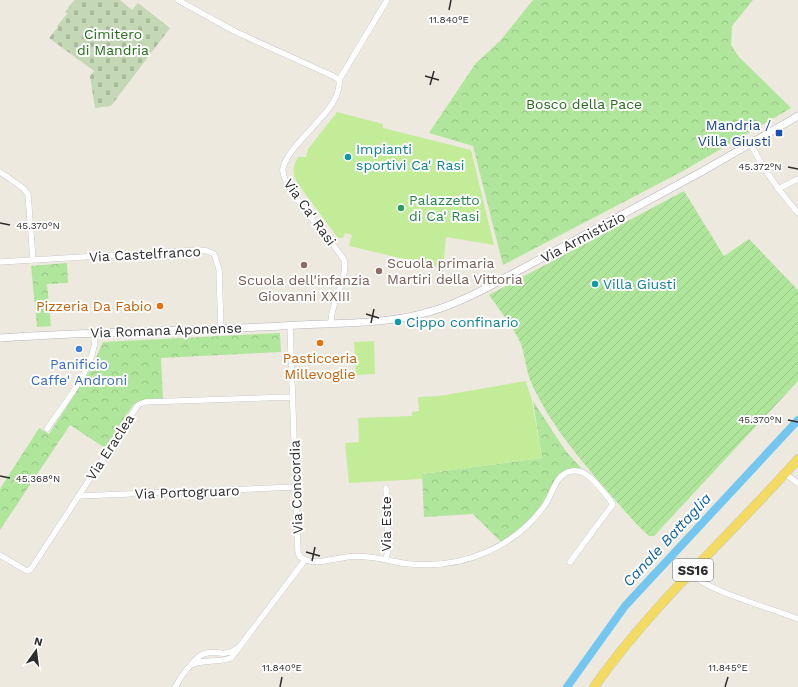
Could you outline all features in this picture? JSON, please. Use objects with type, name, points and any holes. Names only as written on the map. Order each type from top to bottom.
[{"type":"main road","name":"SS16","points":[[594,687],[630,638],[690,573],[762,500],[798,459]]},
{"type":"street","points":[[178,0],[236,32],[333,76],[338,80],[387,0]]},
{"type":"street","name":"Via Ca' Rasi","points":[[331,323],[331,312],[344,271],[344,260],[293,193],[285,181],[283,169],[289,157],[335,100],[340,86],[338,80]]},
{"type":"street","name":"Via Armistizio","points":[[331,323],[404,318],[439,309],[505,278],[751,144],[798,116]]},
{"type":"street","points":[[751,144],[757,158],[778,189],[798,213]]},
{"type":"street","points":[[0,172],[23,188],[28,194],[33,260]]},
{"type":"street","points":[[778,189],[798,179]]},
{"type":"street","name":"Via Castelfranco","points":[[0,262],[199,250],[207,251],[214,254],[219,269],[221,329]]},
{"type":"street","name":"Via Romana Aponense","points":[[0,338],[95,332],[221,329],[331,323]]},
{"type":"street","name":"Via Concordia","points":[[290,326],[298,552],[300,557],[305,560]]},
{"type":"street","points":[[47,430],[87,367],[95,350],[95,332]]},
{"type":"street","name":"Via Eraclea","points":[[0,555],[27,571],[30,569],[138,405],[145,402],[292,397]]},
{"type":"street","name":"Via Este","points":[[305,560],[316,563],[343,557],[368,557],[410,564],[450,564],[481,556],[511,539],[525,528],[546,504],[559,479],[565,473],[573,470],[585,473],[613,504],[570,562]]},
{"type":"street","points":[[785,474],[798,483]]},
{"type":"street","name":"Via Portogruaro","points":[[78,496],[296,487]]},
{"type":"street","name":"Via Este","points":[[386,488],[388,549],[386,560]]},
{"type":"street","points":[[190,666],[198,663],[231,658],[305,560]]},
{"type":"street","points":[[690,573],[699,580],[723,591],[798,619]]},
{"type":"street","points":[[175,687],[190,666],[202,653],[228,652],[238,647]]},
{"type":"green space","name":"Cimitero di Mandria","points":[[74,0],[120,0],[132,10],[138,3],[170,28],[111,106],[95,108],[90,76],[94,71],[49,38],[67,14],[65,12]]},
{"type":"green space","name":"Bosco della Pace","points":[[533,0],[753,0],[732,26],[731,45],[739,57],[791,108],[683,171],[503,265],[473,146],[429,133],[476,63],[500,41]]},
{"type":"green space","name":"Palazzetto di Ca' Rasi","points":[[337,112],[383,124],[383,128],[471,150],[494,245],[446,237],[443,268],[349,246],[352,235],[345,233],[343,238],[338,238],[298,184],[294,170],[298,157],[306,157],[308,149]]},
{"type":"green space","points":[[684,191],[724,256],[749,239],[798,290],[798,381],[654,536],[649,536],[640,528],[592,473],[548,414],[531,382],[518,337],[489,295]]},
{"type":"green space","points":[[67,263],[68,283],[47,284],[51,326],[37,327],[31,266]]},
{"type":"green space","points":[[280,333],[281,352],[161,358],[163,399],[143,400],[133,405],[105,448],[70,425],[0,530],[0,489],[39,428],[49,434],[91,369],[103,342]]},
{"type":"green space","points":[[374,341],[375,374],[356,375],[354,342]]},
{"type":"green space","points":[[526,381],[532,401],[542,458],[422,474],[422,479],[349,483],[345,443],[359,442],[358,418],[412,416],[412,412],[419,411],[418,397],[439,396]]},
{"type":"green space","points":[[533,401],[565,450],[582,469],[568,469],[560,474],[554,481],[545,500],[538,510],[518,530],[501,542],[473,514],[424,517],[422,474],[542,458]]},
{"type":"waterway","name":"Canale Battaglia","points":[[567,687],[625,606],[798,420]]},
{"type":"place","name":"Mandria / Villa Giusti","points":[[779,133]]},
{"type":"place","name":"Impianti sportivi Ca' Rasi","points":[[348,157]]},
{"type":"place","name":"Palazzetto di Ca' Rasi","points":[[401,208]]},
{"type":"place","name":"Scuola dell'infanzia Giovanni XXIII","points":[[304,265]]},
{"type":"place","name":"Scuola primaria Martiri della Vittoria","points":[[379,271]]},
{"type":"place","name":"Villa Giusti","points":[[595,284]]},
{"type":"place","name":"Pizzeria Da Fabio","points":[[160,306]]},
{"type":"place","name":"Cippo confinario","points":[[398,322]]},
{"type":"place","name":"Pasticceria Millevoglie","points":[[320,343]]},
{"type":"place","name":"Panificio Caffe' Androni","points":[[79,349]]}]
